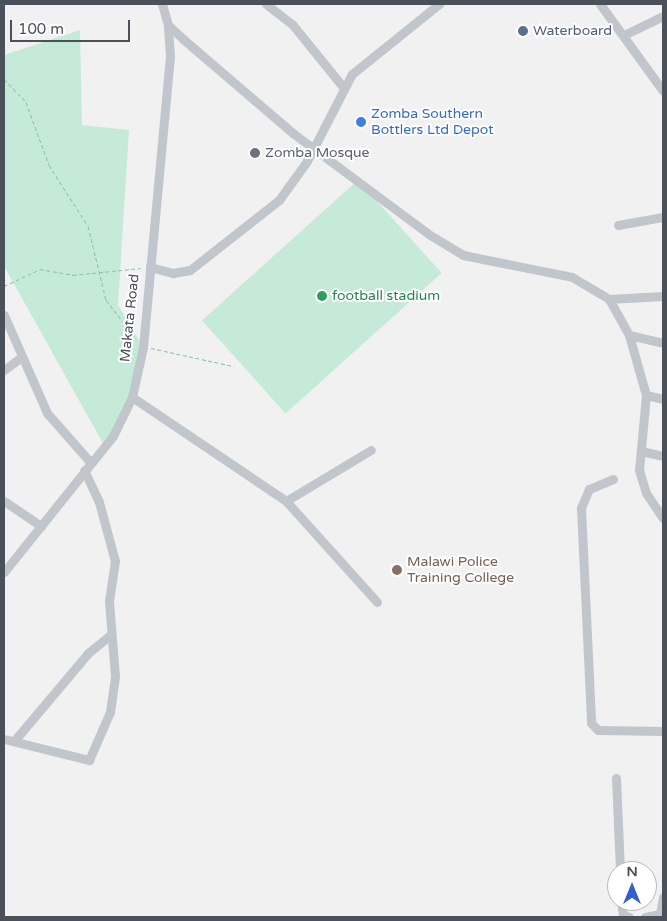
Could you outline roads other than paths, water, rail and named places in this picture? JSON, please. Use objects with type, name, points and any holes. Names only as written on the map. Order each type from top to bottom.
[{"type":"street","name":"Makata Road","points":[[4,572],[90,462],[113,436],[132,398],[143,347],[170,56],[168,25],[162,4]]},
{"type":"street","points":[[266,4],[292,24],[344,87]]},
{"type":"street","points":[[150,267],[173,272],[190,270],[279,200],[307,161],[311,147],[344,87],[361,64],[439,4]]},
{"type":"street","points":[[600,4],[663,91]]},
{"type":"street","points":[[624,35],[663,16]]},
{"type":"street","points":[[168,25],[311,147],[463,255],[572,277],[609,299],[629,335],[646,395],[641,451],[641,481],[663,518]]},
{"type":"street","points":[[618,225],[663,217]]},
{"type":"street","points":[[609,299],[663,296]]},
{"type":"street","points":[[4,315],[47,413],[90,462]]},
{"type":"street","points":[[629,335],[663,343]]},
{"type":"street","points":[[4,370],[21,357]]},
{"type":"street","points":[[646,395],[663,399]]},
{"type":"street","points":[[132,398],[286,501],[377,602]]},
{"type":"street","points":[[286,501],[371,450]]},
{"type":"street","points":[[641,451],[663,456]]},
{"type":"street","points":[[4,739],[86,760],[94,756],[114,694],[110,635],[114,549],[84,470]]},
{"type":"street","points":[[613,479],[589,489],[581,508],[591,723],[598,730],[663,731]]},
{"type":"street","points":[[4,501],[41,526]]},
{"type":"street","points":[[14,741],[63,680],[110,635]]},
{"type":"street","points":[[616,778],[620,861]]},
{"type":"street","points":[[645,917],[660,914],[663,897]]},
{"type":"place","name":"Waterboard","points":[[523,31]]},
{"type":"place","name":"Zomba Southern Bottlers Ltd Depot","points":[[361,122]]},
{"type":"place","name":"Zomba Mosque","points":[[255,153]]},
{"type":"place","name":"football stadium","points":[[322,296]]},
{"type":"place","name":"Malawi Police Training College","points":[[397,570]]}]
